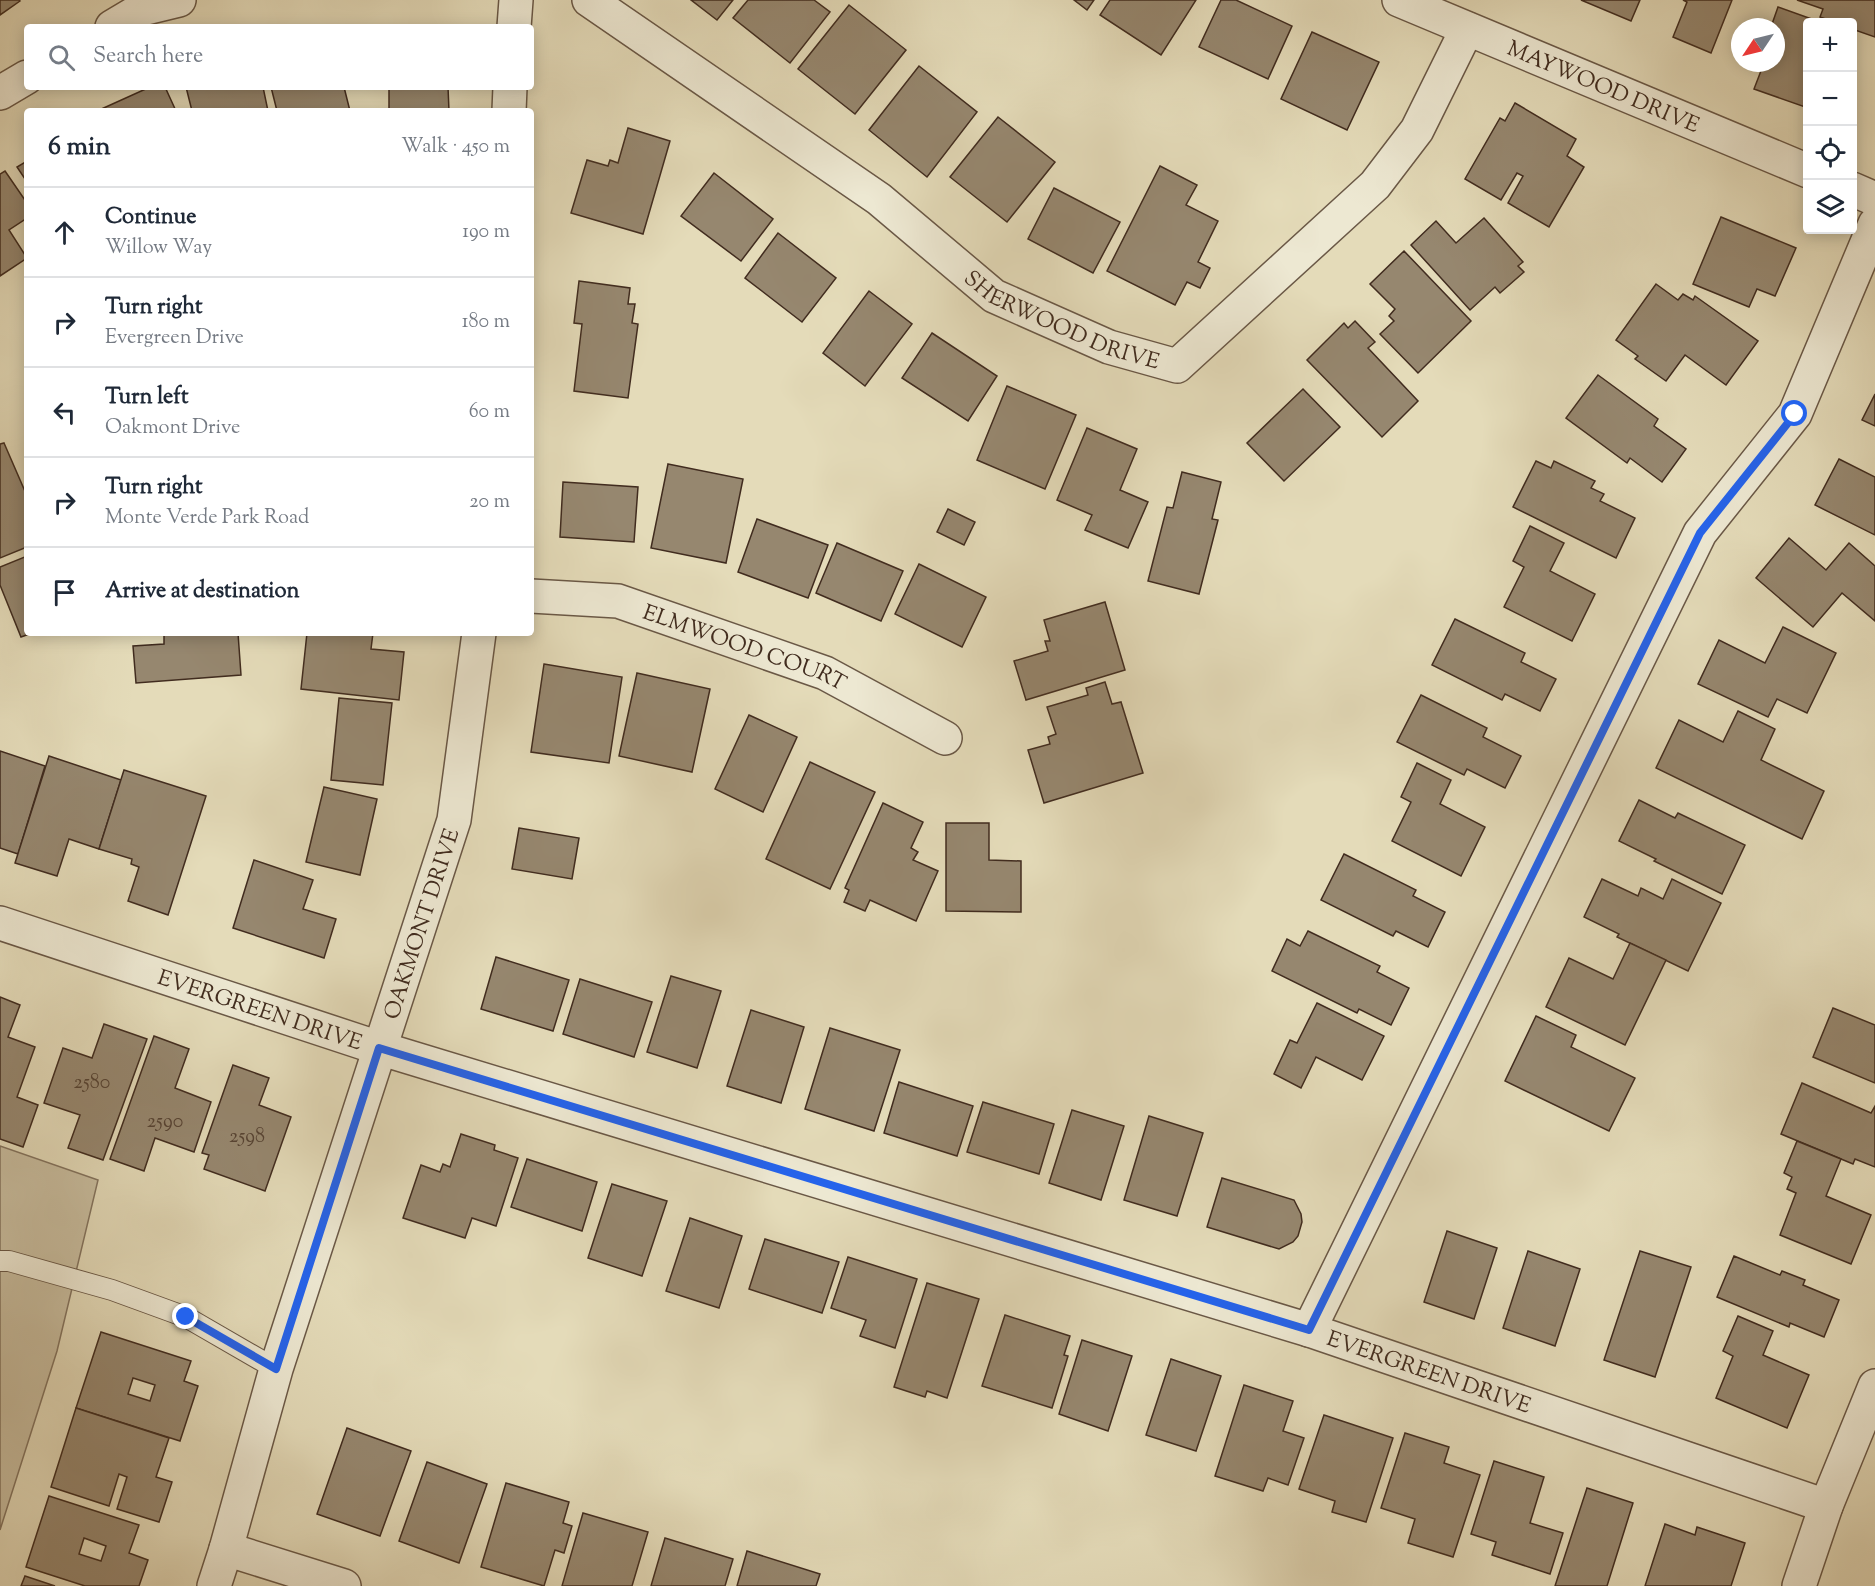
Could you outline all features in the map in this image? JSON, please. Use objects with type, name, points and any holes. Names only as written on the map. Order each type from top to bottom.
[{"type":"street","points":[[117,24],[142,9],[179,0]]},
{"type":"street","points":[[514,24],[516,0]]},
{"type":"street","name":"SHERWOOD DRIVE","points":[[589,0],[879,199],[994,296],[1109,348],[1177,366],[1376,185],[1417,130],[1467,29]]},
{"type":"street","name":"MAYWOOD DRIVE","points":[[1399,0],[1803,169]]},
{"type":"street","points":[[0,93],[24,79]]},
{"type":"street","points":[[509,108],[510,90]]},
{"type":"street","points":[[1857,191],[1875,199]]},
{"type":"street","points":[[1309,1330],[1700,533],[1795,414],[1875,224]]},
{"type":"street","name":"ELMWOOD COURT","points":[[534,596],[618,601],[825,673],[945,738]]},
{"type":"street","name":"OAKMONT DRIVE","points":[[214,1586],[276,1369],[454,820],[479,636]]},
{"type":"street","name":"EVERGREEN DRIVE","points":[[0,923],[379,1048],[1309,1330],[1826,1506]]},
{"type":"street","points":[[1799,1586],[1826,1506],[1875,1386]]},
{"type":"street","points":[[226,1550],[344,1586]]},
{"type":"lane","points":[[0,1261],[9,1261],[112,1290],[186,1317],[276,1369]]},
{"type":"shaded area","points":[[0,1146],[98,1180],[57,1351],[0,1530]]},
{"type":"building","points":[[0,0],[19,0],[20,1],[0,15]]},
{"type":"building","points":[[691,0],[733,0],[717,20]]},
{"type":"building","points":[[748,0],[814,0],[830,12],[790,63],[733,18]]},
{"type":"building","points":[[1074,0],[1094,0],[1087,10]]},
{"type":"building","points":[[1110,0],[1196,0],[1161,55],[1100,15]]},
{"type":"building","points":[[1221,0],[1236,0],[1292,26],[1268,79],[1199,47]]},
{"type":"building","points":[[1581,0],[1640,0],[1631,21]]},
{"type":"building","points":[[1683,0],[1732,0],[1711,53],[1673,37],[1687,2]]},
{"type":"building","points":[[1797,0],[1875,0],[1875,37],[1857,31],[1857,18],[1820,17],[1823,9]]},
{"type":"building","points":[[849,5],[906,50],[855,114],[798,69]]},
{"type":"building","points":[[1778,7],[1809,18],[1803,18],[1803,106],[1754,89],[1761,72],[1785,72],[1785,18],[1774,18]]},
{"type":"building","points":[[1312,32],[1379,62],[1347,130],[1281,99]]},
{"type":"building","points":[[919,66],[977,112],[927,177],[869,130]]},
{"type":"building","points":[[143,90],[166,90],[175,108],[104,108]]},
{"type":"building","points":[[187,90],[264,90],[267,108],[191,108]]},
{"type":"building","points":[[272,90],[345,90],[349,108],[276,108]]},
{"type":"building","points":[[389,90],[448,90],[449,108],[389,108]]},
{"type":"building","points":[[1515,103],[1576,139],[1567,156],[1584,167],[1549,227],[1508,203],[1523,176],[1517,173],[1501,200],[1465,179],[1500,118],[1505,121]]},
{"type":"building","points":[[998,117],[1055,162],[1007,222],[950,177]]},
{"type":"building","points":[[628,128],[670,141],[643,234],[571,213],[587,160],[608,166],[610,160],[618,163]]},
{"type":"building","points":[[24,163],[24,178],[17,167]]},
{"type":"building","points":[[1160,166],[1197,185],[1186,205],[1218,221],[1198,262],[1210,268],[1200,288],[1187,282],[1175,305],[1107,271]]},
{"type":"building","points":[[5,171],[24,199],[24,220],[9,230],[24,253],[24,260],[0,276],[0,174]]},
{"type":"building","points":[[714,173],[773,219],[741,261],[681,216]]},
{"type":"building","points":[[1054,188],[1120,222],[1093,273],[1028,239]]},
{"type":"building","points":[[1721,217],[1796,248],[1775,296],[1757,289],[1749,307],[1693,284]]},
{"type":"building","points":[[1484,218],[1523,262],[1518,266],[1524,272],[1500,293],[1495,287],[1470,310],[1411,245],[1436,221],[1456,243]]},
{"type":"building","points":[[778,233],[836,278],[802,322],[745,278]]},
{"type":"building","points":[[1404,251],[1471,321],[1418,373],[1380,334],[1394,321],[1389,316],[1395,309],[1370,284]]},
{"type":"building","points":[[579,281],[630,288],[628,304],[635,304],[632,323],[638,324],[628,398],[574,391],[582,324],[574,323]]},
{"type":"building","points":[[1656,284],[1678,300],[1683,294],[1693,300],[1695,296],[1758,341],[1726,385],[1685,355],[1666,381],[1635,359],[1638,356],[1616,340]]},
{"type":"building","points":[[869,291],[912,324],[865,386],[823,353]]},
{"type":"building","points":[[1355,321],[1375,342],[1368,348],[1418,401],[1382,437],[1307,360],[1344,323],[1348,328]]},
{"type":"building","points":[[932,333],[997,376],[968,421],[902,378]]},
{"type":"building","points":[[1598,375],[1658,419],[1654,426],[1686,449],[1662,482],[1630,458],[1627,463],[1566,418]]},
{"type":"building","points":[[1007,386],[1076,415],[1045,489],[977,460]]},
{"type":"building","points":[[1303,389],[1340,427],[1284,481],[1247,443]]},
{"type":"building","points":[[1875,394],[1875,426],[1862,420]]},
{"type":"building","points":[[1087,428],[1137,449],[1120,490],[1148,502],[1128,548],[1085,530],[1092,515],[1057,500]]},
{"type":"building","points":[[4,443],[24,489],[24,548],[0,558],[0,444]]},
{"type":"building","points":[[1839,459],[1875,477],[1875,535],[1815,505]]},
{"type":"building","points":[[1536,461],[1551,468],[1554,461],[1595,481],[1591,488],[1604,494],[1600,501],[1635,518],[1616,558],[1513,507]]},
{"type":"building","points":[[668,464],[743,479],[726,563],[651,548]]},
{"type":"building","points":[[1182,472],[1221,482],[1212,519],[1218,520],[1199,594],[1148,581],[1167,507],[1173,508]]},
{"type":"building","points":[[563,482],[638,487],[634,542],[560,537]]},
{"type":"building","points":[[948,509],[975,522],[964,545],[937,532]]},
{"type":"building","points":[[757,519],[828,545],[808,598],[738,572]]},
{"type":"building","points":[[1530,526],[1564,543],[1550,571],[1595,594],[1572,641],[1504,607],[1524,567],[1513,561]]},
{"type":"building","points":[[1789,538],[1826,570],[1849,543],[1875,566],[1875,621],[1842,593],[1813,627],[1756,578]]},
{"type":"building","points":[[837,543],[903,571],[881,621],[816,593]]},
{"type":"building","points":[[24,557],[24,636],[21,637],[0,585],[0,567]]},
{"type":"building","points":[[919,564],[986,597],[962,647],[895,614]]},
{"type":"building","points":[[1105,602],[1125,670],[1026,700],[1014,661],[1048,651],[1045,641],[1050,641],[1044,620]]},
{"type":"building","points":[[1455,619],[1525,653],[1521,662],[1556,679],[1540,711],[1505,694],[1502,700],[1432,665]]},
{"type":"building","points":[[1783,627],[1836,653],[1807,713],[1777,699],[1768,717],[1698,684],[1719,640],[1765,663]]},
{"type":"building","points":[[164,636],[238,636],[241,675],[136,683],[133,646],[164,644]]},
{"type":"building","points":[[307,636],[373,636],[371,649],[404,652],[399,700],[301,689]]},
{"type":"building","points":[[544,664],[622,677],[609,763],[531,752]]},
{"type":"building","points":[[637,673],[710,689],[692,772],[619,756]]},
{"type":"building","points":[[1105,682],[1112,704],[1121,702],[1143,773],[1044,803],[1028,750],[1050,744],[1048,737],[1056,734],[1047,707],[1088,695],[1086,688]]},
{"type":"building","points":[[1421,695],[1487,728],[1483,737],[1521,756],[1505,788],[1467,769],[1464,775],[1397,742]]},
{"type":"building","points":[[339,698],[392,703],[383,785],[331,780]]},
{"type":"building","points":[[1738,711],[1775,729],[1761,760],[1824,791],[1802,839],[1656,768],[1679,720],[1723,742]]},
{"type":"building","points":[[749,715],[797,737],[763,812],[715,789]]},
{"type":"building","points":[[0,751],[45,766],[18,854],[0,848]]},
{"type":"building","points":[[49,756],[121,780],[99,849],[69,839],[57,876],[15,863]]},
{"type":"building","points":[[810,762],[875,792],[830,889],[766,859]]},
{"type":"building","points":[[1417,763],[1451,780],[1440,804],[1485,827],[1461,876],[1392,841],[1411,802],[1401,797]]},
{"type":"building","points":[[124,770],[206,796],[168,915],[128,901],[139,867],[131,864],[132,859],[99,849]]},
{"type":"building","points":[[324,787],[377,799],[360,875],[306,862]]},
{"type":"building","points":[[1639,800],[1675,818],[1678,813],[1745,845],[1722,894],[1619,841]]},
{"type":"building","points":[[883,803],[923,822],[911,848],[918,852],[913,860],[938,871],[916,921],[870,900],[865,911],[844,902],[849,890],[845,888]]},
{"type":"building","points":[[946,823],[989,823],[989,860],[1021,861],[1021,912],[946,911]]},
{"type":"building","points":[[519,828],[579,838],[572,879],[512,869]]},
{"type":"building","points":[[1344,854],[1416,890],[1413,896],[1445,912],[1428,947],[1396,931],[1393,936],[1321,900]]},
{"type":"building","points":[[254,860],[313,880],[303,909],[336,919],[324,958],[233,928]]},
{"type":"building","points":[[1602,879],[1638,896],[1641,888],[1663,899],[1672,879],[1721,903],[1688,971],[1617,937],[1619,934],[1584,917]]},
{"type":"building","points":[[1308,931],[1380,966],[1377,972],[1409,988],[1391,1025],[1359,1009],[1357,1013],[1272,971],[1287,939],[1300,946]]},
{"type":"building","points":[[1630,943],[1666,960],[1625,1045],[1546,1007],[1569,958],[1613,979]]},
{"type":"building","points":[[496,957],[569,980],[553,1031],[481,1009]]},
{"type":"building","points":[[671,976],[721,991],[697,1068],[647,1052]]},
{"type":"building","points":[[580,979],[652,1002],[634,1057],[563,1034]]},
{"type":"building","points":[[0,997],[20,1005],[8,1037],[35,1047],[17,1097],[38,1105],[23,1147],[0,1139]]},
{"type":"building","points":[[1317,1003],[1384,1036],[1362,1080],[1316,1057],[1301,1088],[1274,1074],[1290,1040],[1297,1043]]},
{"type":"building","points":[[1833,1008],[1875,1025],[1875,1083],[1813,1057]]},
{"type":"building","points":[[751,1010],[804,1027],[781,1103],[727,1086]]},
{"type":"building","points":[[1536,1016],[1576,1035],[1571,1047],[1635,1078],[1609,1131],[1505,1081]]},
{"type":"building","points":[[104,1024],[147,1039],[103,1160],[68,1148],[80,1115],[44,1103],[63,1048],[92,1058]]},
{"type":"building","points":[[830,1028],[900,1050],[874,1131],[805,1109]]},
{"type":"building","points":[[154,1036],[189,1049],[175,1088],[211,1102],[194,1152],[155,1138],[144,1171],[110,1159]]},
{"type":"building","points":[[233,1065],[269,1078],[259,1105],[291,1117],[265,1191],[204,1169],[209,1155],[202,1153]]},
{"type":"building","points":[[899,1082],[973,1106],[957,1156],[884,1133]]},
{"type":"building","points":[[1802,1083],[1871,1113],[1875,1106],[1875,1167],[1855,1159],[1853,1164],[1781,1134]]},
{"type":"building","points":[[983,1102],[1054,1124],[1039,1174],[967,1152]]},
{"type":"building","points":[[1072,1110],[1124,1126],[1101,1200],[1049,1183]]},
{"type":"building","points":[[1149,1116],[1203,1133],[1177,1216],[1124,1200]]},
{"type":"building","points":[[461,1134],[495,1145],[494,1150],[518,1158],[496,1226],[472,1218],[465,1238],[403,1218],[421,1165],[440,1172],[443,1164],[450,1167]]},
{"type":"building","points":[[1797,1141],[1841,1159],[1826,1196],[1871,1215],[1851,1264],[1780,1235],[1796,1193],[1787,1189],[1792,1177],[1784,1173]]},
{"type":"building","points":[[527,1159],[597,1182],[582,1231],[511,1207]]},
{"type":"building","points":[[1222,1178],[1294,1200],[1302,1222],[1298,1236],[1293,1242],[1279,1249],[1207,1227]]},
{"type":"building","points":[[612,1184],[667,1201],[642,1276],[588,1258]]},
{"type":"building","points":[[690,1218],[742,1236],[719,1308],[666,1291]]},
{"type":"building","points":[[1447,1231],[1497,1248],[1474,1319],[1424,1302]]},
{"type":"building","points":[[765,1239],[839,1262],[822,1313],[749,1289]]},
{"type":"building","points":[[1528,1251],[1580,1269],[1555,1346],[1503,1328]]},
{"type":"building","points":[[1640,1251],[1691,1267],[1655,1377],[1604,1360]]},
{"type":"building","points":[[1734,1256],[1780,1275],[1782,1271],[1805,1280],[1803,1285],[1839,1300],[1824,1337],[1790,1323],[1789,1327],[1717,1297]]},
{"type":"building","points":[[848,1257],[917,1279],[895,1348],[860,1336],[866,1320],[831,1308]]},
{"type":"building","points":[[927,1283],[979,1299],[947,1398],[927,1391],[925,1397],[894,1387]]},
{"type":"building","points":[[1005,1315],[1070,1336],[1064,1355],[1068,1356],[1052,1408],[982,1386]]},
{"type":"building","points":[[1738,1316],[1773,1331],[1763,1355],[1809,1375],[1787,1428],[1716,1398],[1733,1356],[1723,1351]]},
{"type":"building","points":[[101,1332],[191,1361],[184,1381],[198,1386],[180,1441],[76,1408]],"holes":[[[133,1378],[155,1385],[150,1401],[128,1394]]]},
{"type":"building","points":[[1082,1340],[1132,1356],[1108,1431],[1059,1414]]},
{"type":"building","points":[[1171,1359],[1221,1376],[1196,1451],[1146,1435]]},
{"type":"building","points":[[1244,1385],[1293,1401],[1283,1431],[1304,1438],[1288,1485],[1268,1478],[1263,1491],[1215,1476]]},
{"type":"building","points":[[76,1408],[169,1438],[156,1477],[172,1482],[159,1522],[117,1509],[127,1477],[119,1474],[109,1506],[51,1487]]},
{"type":"building","points":[[1324,1415],[1393,1438],[1366,1522],[1332,1512],[1335,1501],[1299,1489]]},
{"type":"building","points":[[347,1428],[411,1451],[380,1536],[317,1514]]},
{"type":"building","points":[[1405,1433],[1449,1447],[1444,1463],[1480,1475],[1453,1557],[1408,1543],[1415,1519],[1381,1508]]},
{"type":"building","points":[[1494,1461],[1544,1477],[1530,1523],[1563,1533],[1550,1574],[1492,1555],[1496,1542],[1471,1534]]},
{"type":"building","points":[[427,1462],[487,1484],[459,1563],[399,1541]]},
{"type":"building","points":[[506,1483],[569,1502],[563,1523],[572,1526],[564,1553],[555,1550],[544,1586],[481,1567]]},
{"type":"building","points":[[1587,1488],[1633,1503],[1607,1586],[1555,1586]]},
{"type":"building","points":[[49,1496],[139,1525],[129,1553],[148,1560],[139,1586],[85,1586],[26,1567]],"holes":[[[84,1538],[106,1546],[101,1561],[79,1554]]]},
{"type":"building","points":[[583,1513],[648,1532],[632,1586],[562,1586]]},
{"type":"building","points":[[1665,1524],[1695,1535],[1697,1527],[1745,1543],[1731,1586],[1645,1586]]},
{"type":"building","points":[[665,1538],[733,1559],[725,1586],[651,1586]]},
{"type":"building","points":[[747,1551],[820,1574],[816,1586],[737,1586]]},
{"type":"building","points":[[25,1576],[55,1586],[21,1586]]},
{"type":"route","points":[[186,1317],[276,1369],[379,1048],[1309,1330],[1700,533],[1795,414]]}]
